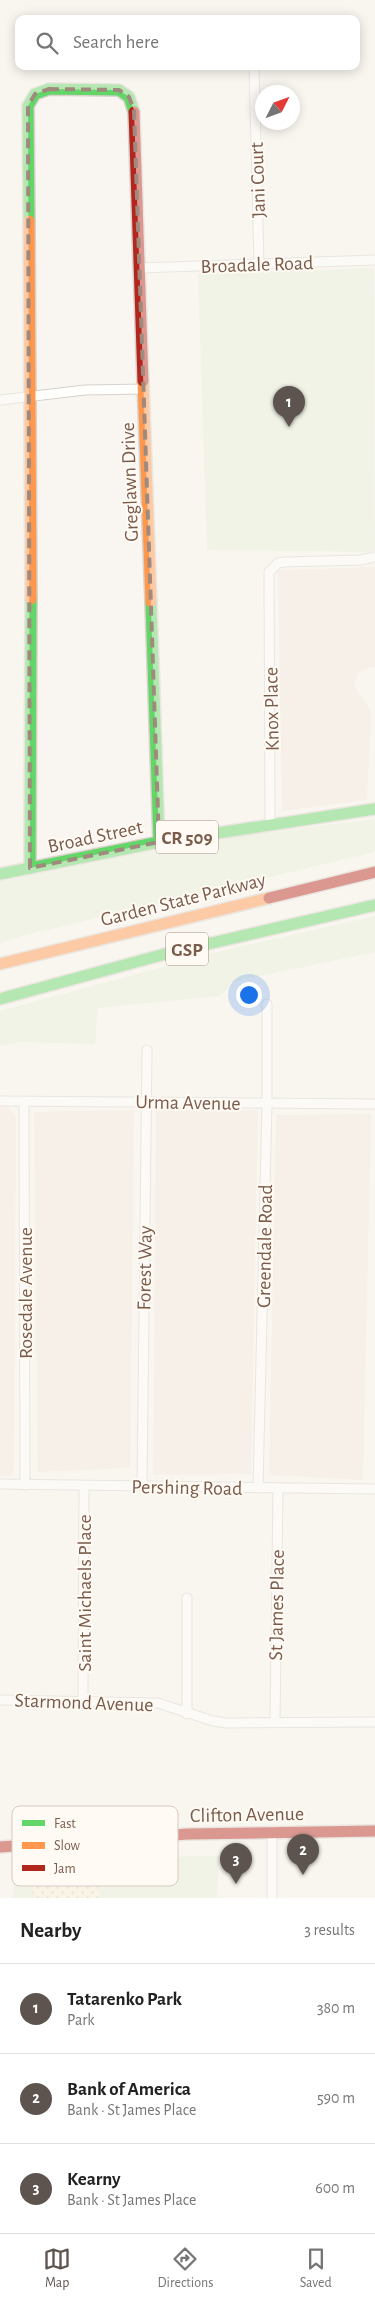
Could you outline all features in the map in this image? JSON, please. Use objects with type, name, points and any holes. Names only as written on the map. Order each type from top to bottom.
[{"type":"main road","name":"Greglawn Drive","points":[[31,398],[28,106],[35,94],[49,89],[119,90],[129,97],[134,110],[160,842]]},
{"type":"main road","points":[[30,868],[31,398]]},
{"type":"main road","name":"Broad Street","points":[[0,874],[160,842],[375,809]]},
{"type":"main road","name":"Garden State Parkway","points":[[0,964],[375,872]]},
{"type":"main road","name":"GSP","points":[[0,998],[156,956],[375,905]]},
{"type":"main road","name":"Clifton Avenue","points":[[178,1835],[272,1831],[375,1831]]},
{"type":"street","name":"Jani Court","points":[[254,70],[259,264]]},
{"type":"street","name":"Broadale Road","points":[[140,268],[375,260]]},
{"type":"street","points":[[0,400],[31,398],[85,390],[144,389]]},
{"type":"street","name":"Knox Place","points":[[270,824],[272,768],[269,572],[278,563],[361,560],[375,557]]},
{"type":"street","name":"Greendale Road","points":[[258,1488],[267,1103],[267,1004]]},
{"type":"street","name":"Forest Way","points":[[142,1486],[147,1050]]},
{"type":"street","name":"Urma Avenue","points":[[0,1101],[375,1104]]},
{"type":"street","name":"Rosedale Avenue","points":[[24,1101],[25,1485]]},
{"type":"street","name":"Pershing Road","points":[[0,1484],[375,1489]]},
{"type":"street","name":"Saint Michaels Place","points":[[83,1701],[84,1486]]},
{"type":"street","name":"St James Place","points":[[275,1722],[278,1488]]},
{"type":"street","points":[[187,1598],[187,1714]]},
{"type":"street","name":"Starmond Avenue","points":[[0,1700],[158,1703],[187,1714],[227,1723],[375,1722]]},
{"type":"street","points":[[272,1831],[272,1898]]},
{"type":"highlighted area","points":[[49,89],[119,90],[129,97],[134,110],[159,842],[30,868],[28,106],[35,94]]},
{"type":"shaded area","points":[[375,567],[375,667],[370,667],[358,674],[354,684],[370,709],[371,715],[367,800],[282,811],[278,570]]},
{"type":"shaded area","points":[[0,1107],[8,1107],[16,1117],[14,1469],[11,1476],[0,1476]]},
{"type":"shaded area","points":[[134,1110],[130,1468],[38,1472],[34,1112]]},
{"type":"shaded area","points":[[156,1110],[258,1110],[251,1474],[153,1475]]},
{"type":"shaded area","points":[[371,1114],[363,1480],[269,1475],[276,1115]]},
{"type":"green space","points":[[374,268],[375,549],[371,552],[207,550],[198,274]]},
{"type":"green space","points":[[375,819],[375,852],[21,936],[0,943],[0,881],[115,856],[235,836]]},
{"type":"green space","points":[[375,916],[375,952],[236,981],[220,996],[98,1008],[95,1044],[20,1042],[0,1046],[0,1011],[225,950]]},
{"type":"green space","points":[[219,1856],[217,1898],[13,1898],[13,1886],[178,1886],[178,1857]]},
{"type":"sand","points":[[34,1886],[97,1886],[101,1898],[37,1898],[32,1892]]},
{"type":"traffic: fast","points":[[29,221],[28,106],[35,94],[49,89],[119,90],[129,97],[134,112]]},
{"type":"traffic: fast","points":[[30,868],[31,599]]},
{"type":"traffic: fast","points":[[151,602],[159,842]]},
{"type":"traffic: fast","points":[[0,874],[159,842],[375,809]]},
{"type":"traffic: fast","points":[[0,999],[165,954],[375,905]]},
{"type":"traffic: slow","points":[[29,221],[31,599]]},
{"type":"traffic: slow","points":[[143,381],[151,602]]},
{"type":"traffic: slow","points":[[0,964],[269,898]]},
{"type":"traffic: jam","points":[[134,112],[143,381]]},
{"type":"traffic: jam","points":[[269,898],[375,872]]},
{"type":"traffic: jam","points":[[178,1835],[375,1831]]},
{"type":"traffic: jam","points":[[0,1847],[12,1846]]},
{"type":"place","name":"Tatarenko Park","points":[[289,427]]},
{"type":"place","name":"Bank of America","points":[[303,1875]]},
{"type":"place","name":"Kearny","points":[[236,1884]]}]
